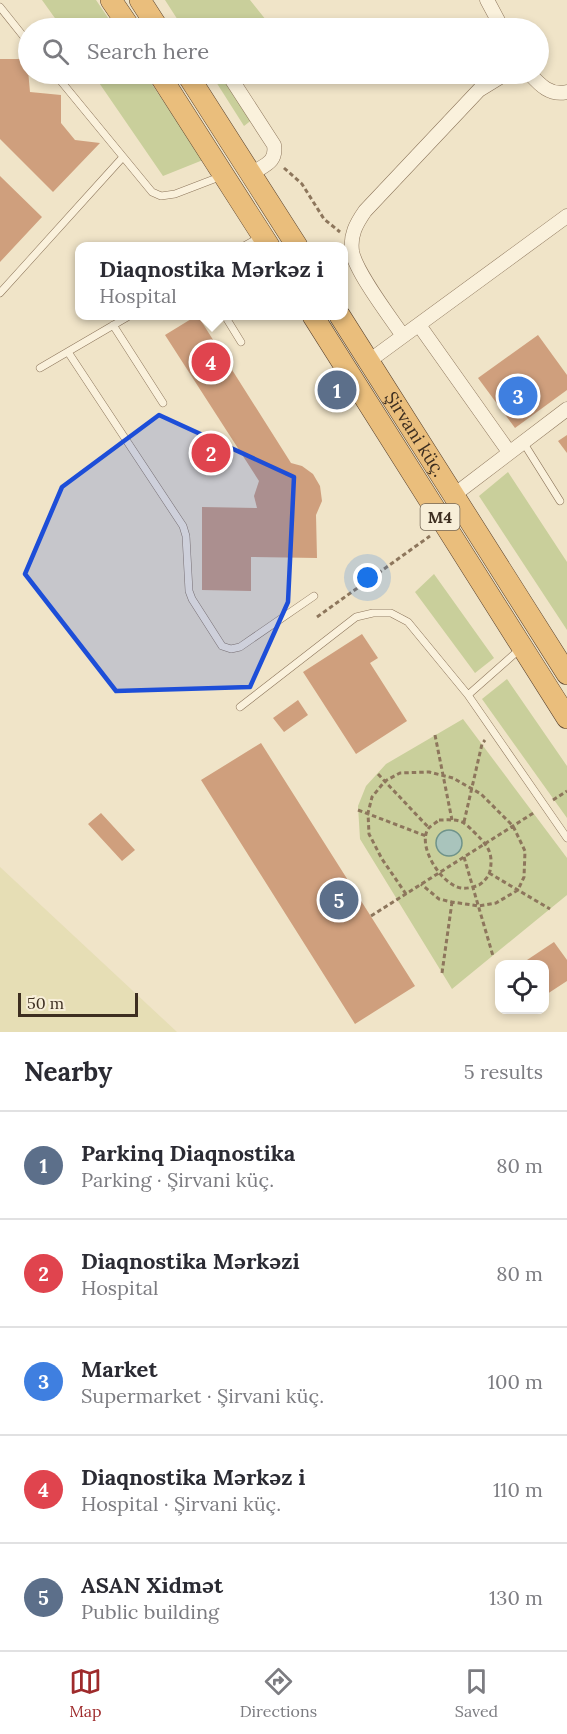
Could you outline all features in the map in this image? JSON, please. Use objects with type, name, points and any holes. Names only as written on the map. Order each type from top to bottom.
[{"type":"highway","points":[[111,0],[123,18]]},
{"type":"highway","points":[[140,0],[152,18]]},
{"type":"highway","points":[[165,84],[266,241]]},
{"type":"highway","points":[[193,84],[294,242]]},
{"type":"highway","name":"M4","points":[[316,320],[567,718]]},
{"type":"highway","name":"Şirvani küç.","points":[[343,320],[567,674]]},
{"type":"street","points":[[487,0],[497,18]]},
{"type":"street","points":[[235,84],[274,145],[273,159],[250,174]]},
{"type":"street","points":[[403,336],[357,266],[352,252],[355,226],[365,211],[480,90],[490,84]]},
{"type":"street","points":[[539,84],[558,94],[567,92]]},
{"type":"street","points":[[369,361],[567,216]]},
{"type":"street","points":[[419,325],[509,452]]},
{"type":"street","points":[[454,495],[567,409]]},
{"type":"lane","points":[[0,7],[18,30]]},
{"type":"lane","points":[[63,84],[152,192],[161,196],[176,194],[224,176]]},
{"type":"lane","points":[[0,293],[123,157]]},
{"type":"lane","points":[[40,368],[121,320]]},
{"type":"lane","points":[[228,320],[241,342]]},
{"type":"lane","points":[[113,325],[163,403]]},
{"type":"lane","points":[[68,352],[183,526],[186,536],[189,591],[222,646],[231,650],[240,647],[314,596]]},
{"type":"lane","points":[[523,442],[560,501]]},
{"type":"lane","points":[[240,706],[356,617],[373,613],[391,613],[408,622],[468,694],[567,838]]},
{"type":"lane","points":[[468,694],[522,648]]},
{"type":"path","points":[[273,159],[302,184],[324,219],[338,231],[352,238]]},
{"type":"path","points":[[317,617],[445,525]]},
{"type":"path","points":[[464,822],[482,744],[493,731]]},
{"type":"path","points":[[435,735],[452,820]]},
{"type":"path","points":[[406,894],[382,859],[369,834],[368,813],[372,797],[385,781],[400,773],[429,772],[453,777],[472,788],[513,826],[525,851],[524,876],[518,890],[496,903],[479,906],[439,899],[421,884]]},
{"type":"path","points":[[378,774],[429,828]]},
{"type":"path","points":[[371,916],[567,791]]},
{"type":"path","points":[[358,810],[426,837]]},
{"type":"path","points":[[439,820],[452,820],[464,822],[485,843],[492,855],[489,873],[482,884],[461,888],[450,883],[439,873],[426,849],[429,828],[439,820]]},
{"type":"path","points":[[464,857],[492,956]]},
{"type":"path","points":[[489,873],[550,909]]},
{"type":"path","points":[[442,973],[452,902]]},
{"type":"highlighted area","points":[[159,415],[294,477],[288,602],[250,687],[116,691],[25,574],[62,487]]},
{"type":"shaded area","points":[[0,867],[177,1032],[0,1032]]},
{"type":"green space","points":[[42,0],[96,0],[108,18],[55,18]]},
{"type":"green space","points":[[165,0],[250,0],[264,18],[177,18]]},
{"type":"green space","points":[[100,84],[152,84],[203,160],[163,176]]},
{"type":"green space","points":[[217,84],[231,84],[253,119],[244,126]]},
{"type":"green space","points":[[508,472],[567,562],[567,630],[479,496]]},
{"type":"green space","points":[[434,574],[494,658],[475,673],[415,592]]},
{"type":"green space","points":[[507,679],[567,766],[567,818],[482,699]]},
{"type":"green space","points":[[463,719],[567,858],[567,895],[452,989],[360,839],[358,806],[366,786],[386,764]]},
{"type":"water","points":[[449,830],[458,834],[462,843],[458,852],[449,856],[440,852],[436,843],[440,834]]},
{"type":"building","points":[[0,59],[18,59],[18,84],[29,84],[30,92],[61,95],[61,123],[75,140],[100,143],[53,192],[0,139]]},
{"type":"building","points":[[0,176],[42,217],[0,262]]},
{"type":"building","points":[[189,320],[201,320],[291,463],[302,466],[313,474],[320,486],[322,501],[316,515],[317,558],[251,557],[251,591],[202,590],[202,507],[257,508],[254,496],[259,481],[165,335]]},
{"type":"building","points":[[538,335],[567,375],[567,390],[515,428],[478,378]]},
{"type":"building","points":[[567,435],[567,453],[558,441]]},
{"type":"building","points":[[362,634],[378,658],[370,663],[407,721],[356,754],[303,672]]},
{"type":"building","points":[[298,700],[308,715],[284,732],[273,718]]},
{"type":"building","points":[[261,743],[415,986],[355,1024],[201,780]]},
{"type":"building","points":[[101,813],[135,850],[122,861],[88,824]]},
{"type":"building","points":[[554,942],[567,960],[567,981],[549,993],[549,960],[527,960]]},
{"type":"place","name":"Diaqnostika Mərkəz i","points":[[211,362]]},
{"type":"place","name":"Parkinq Diaqnostika","points":[[337,390]]},
{"type":"place","name":"Market","points":[[518,396]]},
{"type":"place","name":"Diaqnostika Mərkəzi","points":[[211,453]]},
{"type":"place","name":"ASAN Xidmət","points":[[339,900]]}]
